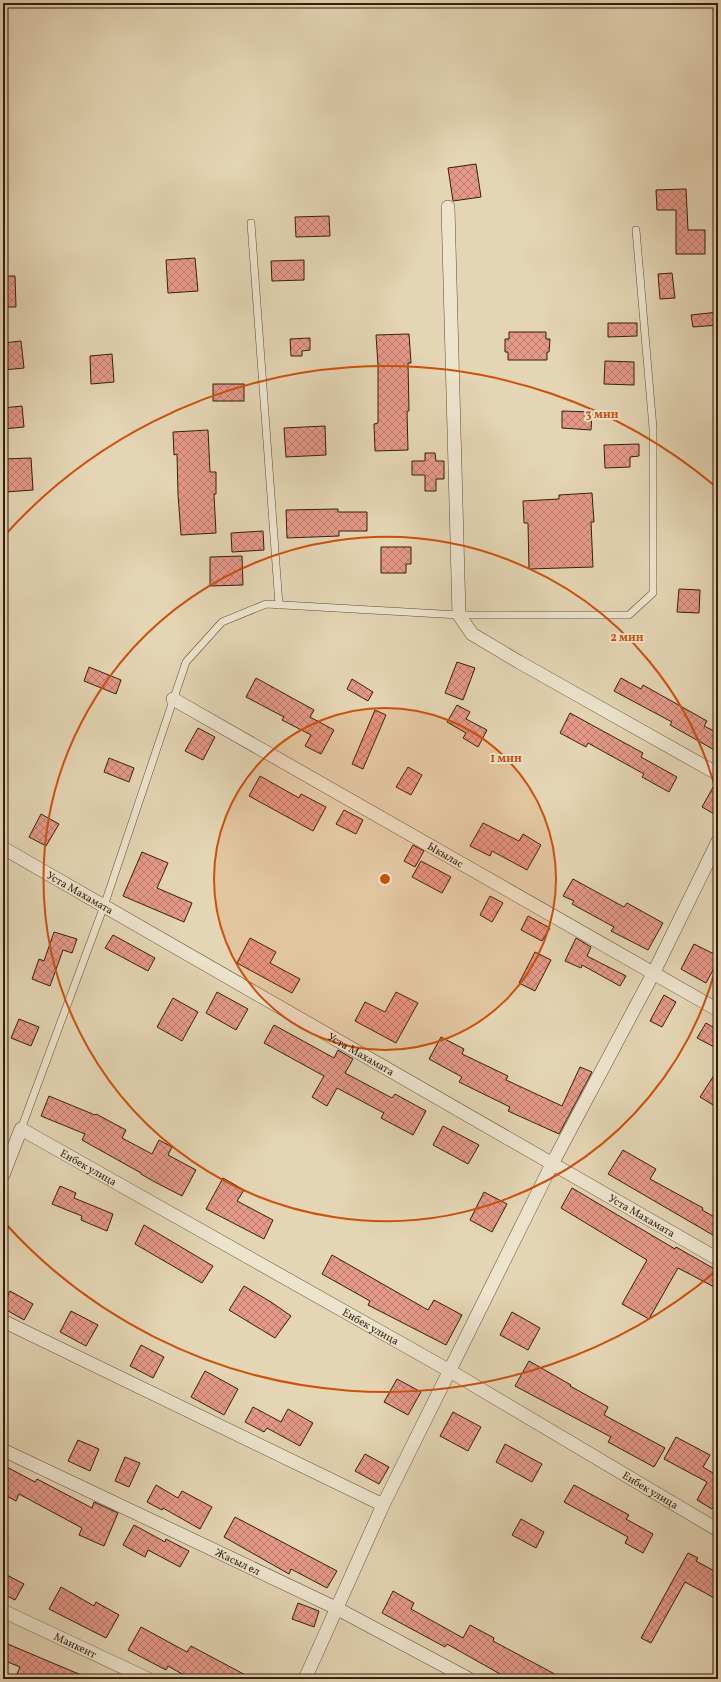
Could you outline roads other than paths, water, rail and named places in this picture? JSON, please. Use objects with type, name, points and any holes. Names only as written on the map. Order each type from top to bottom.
[{"type":"street","points":[[448,207],[459,614],[472,634],[718,774]]},
{"type":"street","name":"Ыкылас","points":[[173,700],[654,972],[718,1010]]},
{"type":"street","points":[[305,1679],[383,1505],[552,1164],[654,972],[718,841]]},
{"type":"street","name":"Уста Махамата","points":[[3,848],[718,1259]]},
{"type":"street","points":[[3,1175],[21,1129]]},
{"type":"street","name":"Енбек улица","points":[[21,1129],[450,1371],[718,1530]]},
{"type":"street","points":[[3,1320],[383,1505]]},
{"type":"street","name":"Жасыл ел","points":[[3,1450],[336,1608],[469,1679]]},
{"type":"street","name":"Манкент","points":[[3,1612],[148,1679]]},
{"type":"lane","points":[[251,223],[279,605]]},
{"type":"lane","points":[[21,1129],[104,906],[186,662],[222,622],[266,604],[459,614],[629,616],[654,593],[653,428],[636,230]]}]
